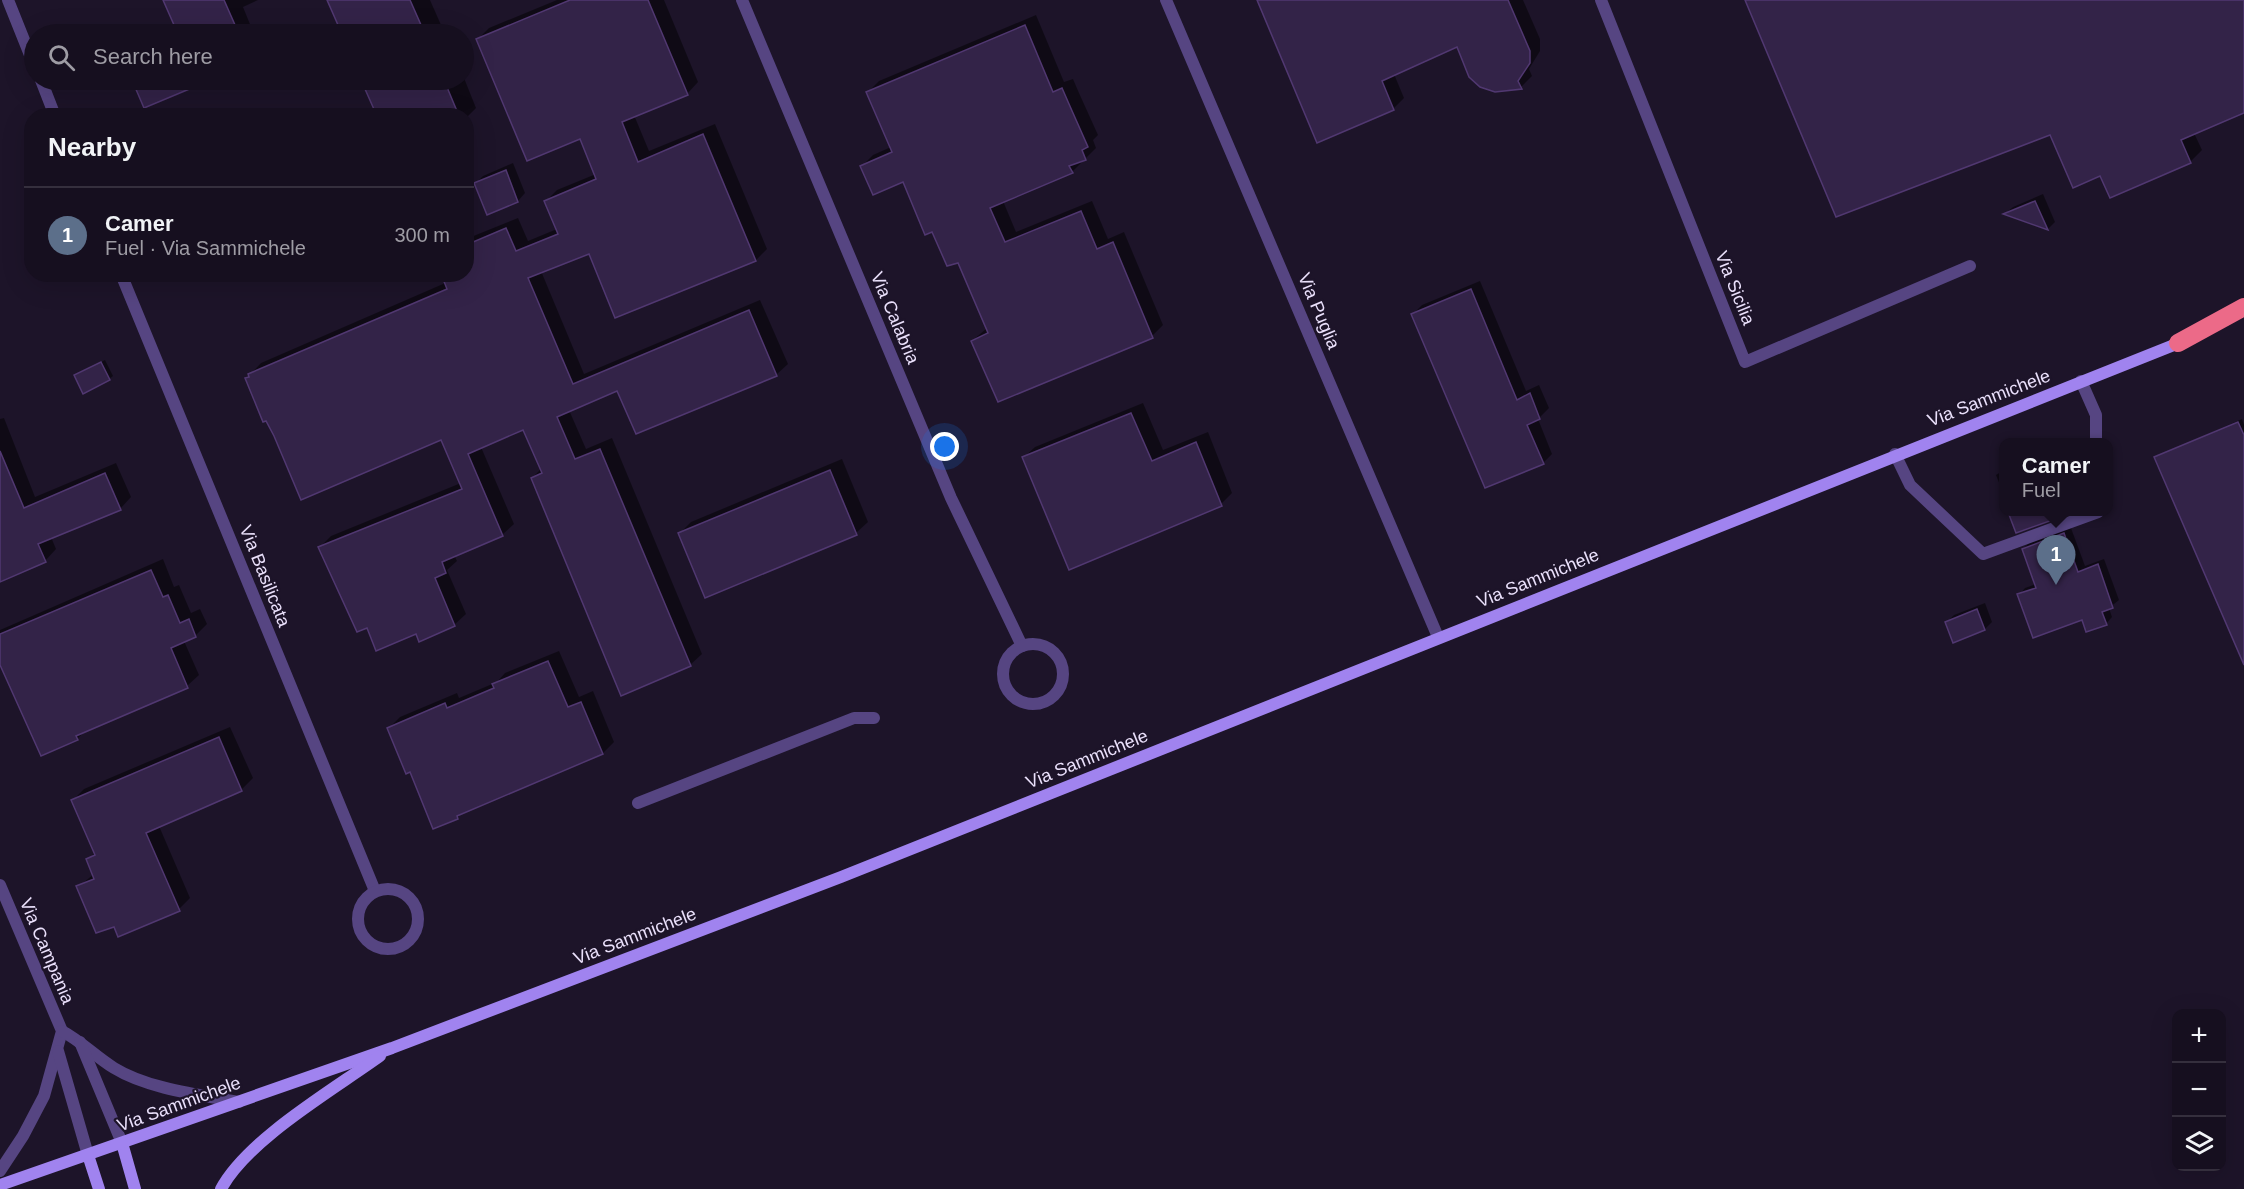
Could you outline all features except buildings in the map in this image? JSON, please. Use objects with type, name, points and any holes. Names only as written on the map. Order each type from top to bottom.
[{"type":"highway","points":[[2178,343],[2244,307]]},
{"type":"main road","name":"Via Sammichele","points":[[0,1185],[392,1048],[841,877],[1895,454],[2244,318]]},
{"type":"main road","points":[[221,1189],[227,1177],[269,1136],[392,1048]]},
{"type":"main road","points":[[122,1143],[135,1189]]},
{"type":"main road","points":[[88,1155],[99,1189]]},
{"type":"street","points":[[8,0],[24,40]]},
{"type":"street","name":"Via Calabria","points":[[742,0],[951,498],[1022,646]]},
{"type":"street","name":"Via Puglia","points":[[1167,0],[1438,637]]},
{"type":"street","name":"Via Sicilia","points":[[1601,0],[1745,362],[1970,266]]},
{"type":"street","points":[[44,90],[52,108]]},
{"type":"street","name":"Via Basilicata","points":[[124,282],[375,891]]},
{"type":"street","points":[[2081,381],[2096,415],[2096,438]]},
{"type":"street","points":[[1895,454],[1910,485],[1983,554],[2087,516]]},
{"type":"street","points":[[1022,646],[1043,646],[1052,651],[1061,663],[1063,677],[1059,690],[1045,701],[1024,703],[1015,698],[1005,686],[1003,668],[1006,660],[1022,646]]},
{"type":"street","points":[[638,803],[854,718],[874,718]]},
{"type":"street","name":"Via Campania","points":[[0,885],[62,1031],[44,1096],[23,1136],[0,1171]]},
{"type":"street","points":[[395,889],[412,900],[417,910],[416,930],[403,945],[384,949],[366,940],[361,933],[358,914],[367,897],[375,891],[395,889]]},
{"type":"street","name":"Via Campania","points":[[62,1031],[79,1040],[116,1069],[169,1090],[239,1102]]},
{"type":"street","points":[[79,1040],[122,1143]]},
{"type":"street","points":[[57,1050],[88,1155]]},
{"type":"place","name":"Camer","points":[[2056,585]]}]
